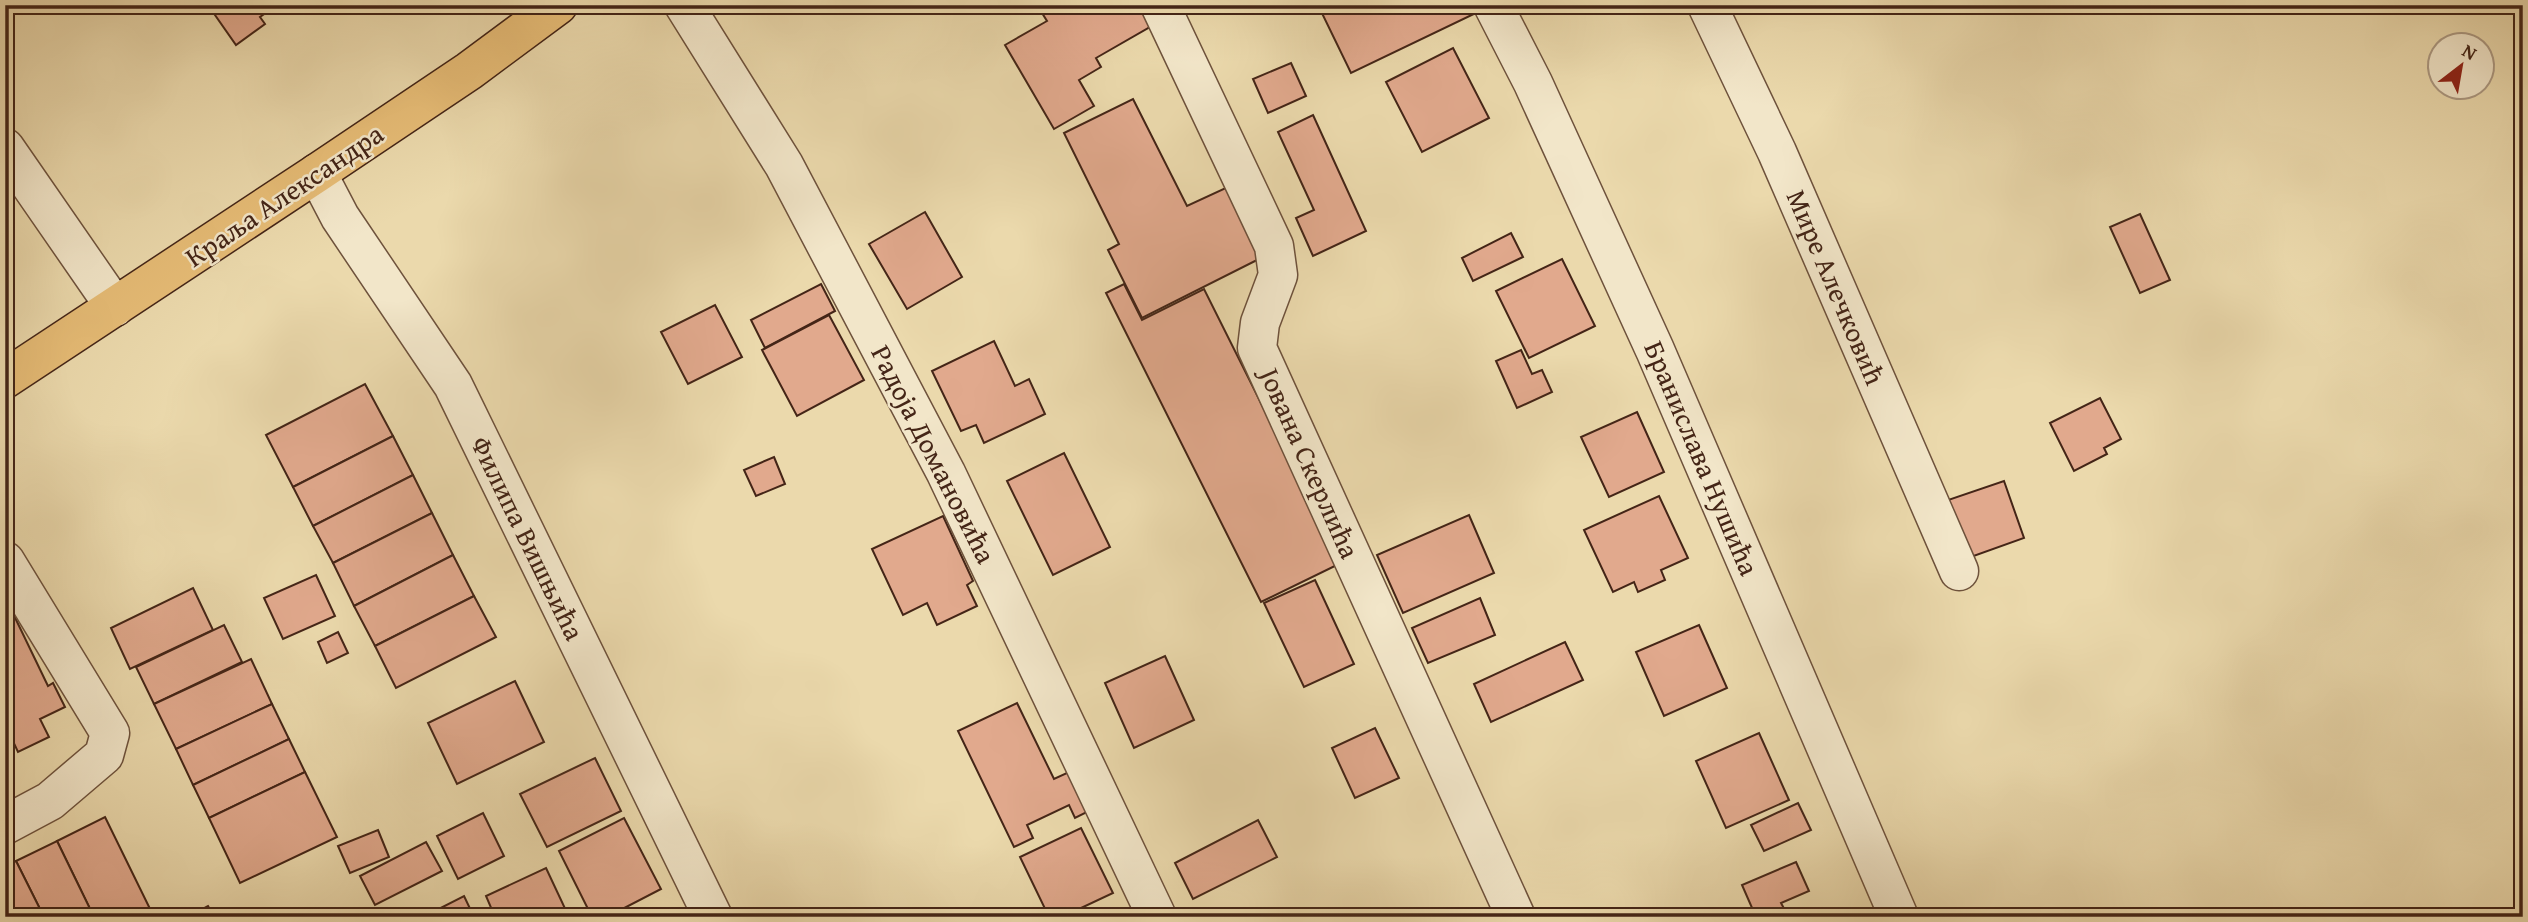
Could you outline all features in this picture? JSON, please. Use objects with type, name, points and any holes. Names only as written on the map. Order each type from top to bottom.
[{"type":"main road","name":"Краља Александра","points":[[5,379],[468,71],[537,11]]},
{"type":"street","name":"Радоја Домановића","points":[[684,5],[784,165],[946,473],[1157,917]]},
{"type":"street","name":"Јована Скерлића","points":[[1160,5],[1274,246],[1278,275],[1260,323],[1257,348],[1516,917]]},
{"type":"street","name":"Бранислава Нушића","points":[[1493,5],[1533,83],[1655,350],[1899,917]]},
{"type":"street","name":"Мире Алечковић","points":[[1707,5],[1777,152],[1959,571]]},
{"type":"street","points":[[5,148],[115,307]]},
{"type":"street","name":"Филипа Вишњића","points":[[317,173],[340,217],[453,385],[713,917]]},
{"type":"street","points":[[5,561],[110,733],[104,755],[50,801],[5,825]]},
{"type":"building","points":[[208,5],[277,5],[260,17],[265,24],[236,45]]},
{"type":"building","points":[[1037,5],[1145,5],[1155,24],[1096,58],[1101,67],[1079,80],[1094,106],[1054,129],[1005,45],[1047,21]]},
{"type":"building","points":[[1318,5],[1382,5],[1386,13],[1401,5],[1475,5],[1478,12],[1351,73]]},
{"type":"building","points":[[1453,48],[1489,118],[1422,152],[1386,82]]},
{"type":"building","points":[[1291,63],[1306,96],[1268,113],[1253,79]]},
{"type":"building","points":[[1133,99],[1187,206],[1230,186],[1265,256],[1142,318],[1108,250],[1119,244],[1064,133]]},
{"type":"building","points":[[1313,115],[1366,231],[1313,256],[1296,218],[1314,210],[1278,132]]},
{"type":"building","points":[[925,212],[962,277],[907,309],[869,244]]},
{"type":"building","points":[[2140,214],[2170,280],[2140,293],[2110,227]]},
{"type":"building","points":[[1511,233],[1523,257],[1473,281],[1462,258]]},
{"type":"building","points":[[1562,259],[1595,326],[1529,358],[1496,291]]},
{"type":"building","points":[[821,284],[835,311],[765,348],[751,320]]},
{"type":"building","points":[[1124,284],[1142,320],[1204,289],[1341,563],[1261,602],[1106,293]]},
{"type":"building","points":[[715,305],[742,357],[688,384],[661,332]]},
{"type":"building","points":[[829,315],[864,380],[797,416],[762,350]]},
{"type":"building","points":[[994,341],[1015,386],[1029,379],[1045,414],[984,443],[976,425],[961,431],[932,371]]},
{"type":"building","points":[[1521,350],[1532,374],[1542,370],[1552,392],[1517,408],[1496,361]]},
{"type":"building","points":[[365,384],[393,436],[293,487],[266,435]]},
{"type":"building","points":[[2100,398],[2121,439],[2104,448],[2107,454],[2074,471],[2050,423]]},
{"type":"building","points":[[1637,412],[1664,472],[1609,497],[1581,437]]},
{"type":"building","points":[[393,436],[413,475],[313,526],[293,487]]},
{"type":"building","points":[[1064,453],[1110,547],[1053,575],[1007,481]]},
{"type":"building","points":[[774,457],[785,484],[756,496],[744,470]]},
{"type":"building","points":[[413,475],[432,513],[333,563],[313,526]]},
{"type":"building","points":[[2004,481],[2024,538],[1968,558],[1948,500]]},
{"type":"building","points":[[1659,496],[1688,558],[1661,570],[1665,580],[1638,592],[1634,582],[1613,592],[1584,530]]},
{"type":"building","points":[[432,513],[453,555],[354,606],[333,563]]},
{"type":"building","points":[[1469,515],[1494,573],[1403,613],[1377,555]]},
{"type":"building","points":[[943,516],[973,581],[967,585],[977,606],[937,625],[927,603],[903,615],[872,549]]},
{"type":"building","points":[[453,555],[474,596],[375,646],[354,606]]},
{"type":"building","points":[[316,575],[335,616],[283,639],[264,598]]},
{"type":"building","points":[[1315,580],[1354,664],[1304,687],[1264,603]]},
{"type":"building","points":[[193,588],[213,630],[130,669],[111,628]]},
{"type":"building","points":[[474,596],[496,637],[396,688],[375,646]]},
{"type":"building","points":[[1480,598],[1495,635],[1428,663],[1412,628]]},
{"type":"building","points":[[7,601],[48,686],[53,683],[65,707],[40,719],[49,737],[18,752],[5,724]]},
{"type":"building","points":[[224,625],[242,662],[154,704],[136,667]]},
{"type":"building","points":[[1699,625],[1727,688],[1664,716],[1636,652]]},
{"type":"building","points":[[338,632],[348,653],[327,663],[318,642]]},
{"type":"building","points":[[1565,642],[1583,680],[1491,722],[1474,684]]},
{"type":"building","points":[[1165,656],[1194,720],[1134,748],[1105,683]]},
{"type":"building","points":[[251,659],[272,704],[176,749],[154,704]]},
{"type":"building","points":[[515,681],[544,742],[457,784],[428,723]]},
{"type":"building","points":[[1017,703],[1054,779],[1080,767],[1099,806],[1075,818],[1069,805],[1027,825],[1033,838],[1014,847],[958,731]]},
{"type":"building","points":[[272,704],[289,739],[193,785],[176,749]]},
{"type":"building","points":[[1375,728],[1399,778],[1355,798],[1332,748]]},
{"type":"building","points":[[1759,733],[1789,800],[1726,828],[1696,761]]},
{"type":"building","points":[[289,739],[305,772],[209,818],[193,785]]},
{"type":"building","points":[[595,758],[621,811],[547,847],[520,794]]},
{"type":"building","points":[[305,772],[337,837],[240,883],[209,818]]},
{"type":"building","points":[[1798,803],[1811,830],[1764,851],[1751,825]]},
{"type":"building","points":[[483,813],[504,856],[458,879],[437,836]]},
{"type":"building","points":[[105,817],[153,915],[150,917],[94,917],[57,841]]},
{"type":"building","points":[[624,818],[661,889],[607,917],[592,917],[559,851]]},
{"type":"building","points":[[1258,820],[1277,857],[1193,899],[1175,863]]},
{"type":"building","points":[[1081,828],[1113,893],[1062,917],[1049,917],[1020,857]]},
{"type":"building","points":[[378,830],[389,857],[350,873],[338,846]]},
{"type":"building","points":[[57,841],[94,917],[44,917],[16,861]]},
{"type":"building","points":[[426,842],[442,871],[375,905],[360,876]]},
{"type":"building","points":[[16,861],[44,917],[5,917],[5,866]]},
{"type":"building","points":[[1796,862],[1809,891],[1781,903],[1787,914],[1781,917],[1756,917],[1742,885]]},
{"type":"building","points":[[546,868],[569,917],[495,917],[486,896]]},
{"type":"building","points":[[464,896],[474,917],[423,917]]},
{"type":"building","points":[[208,906],[214,917],[187,917]]}]
